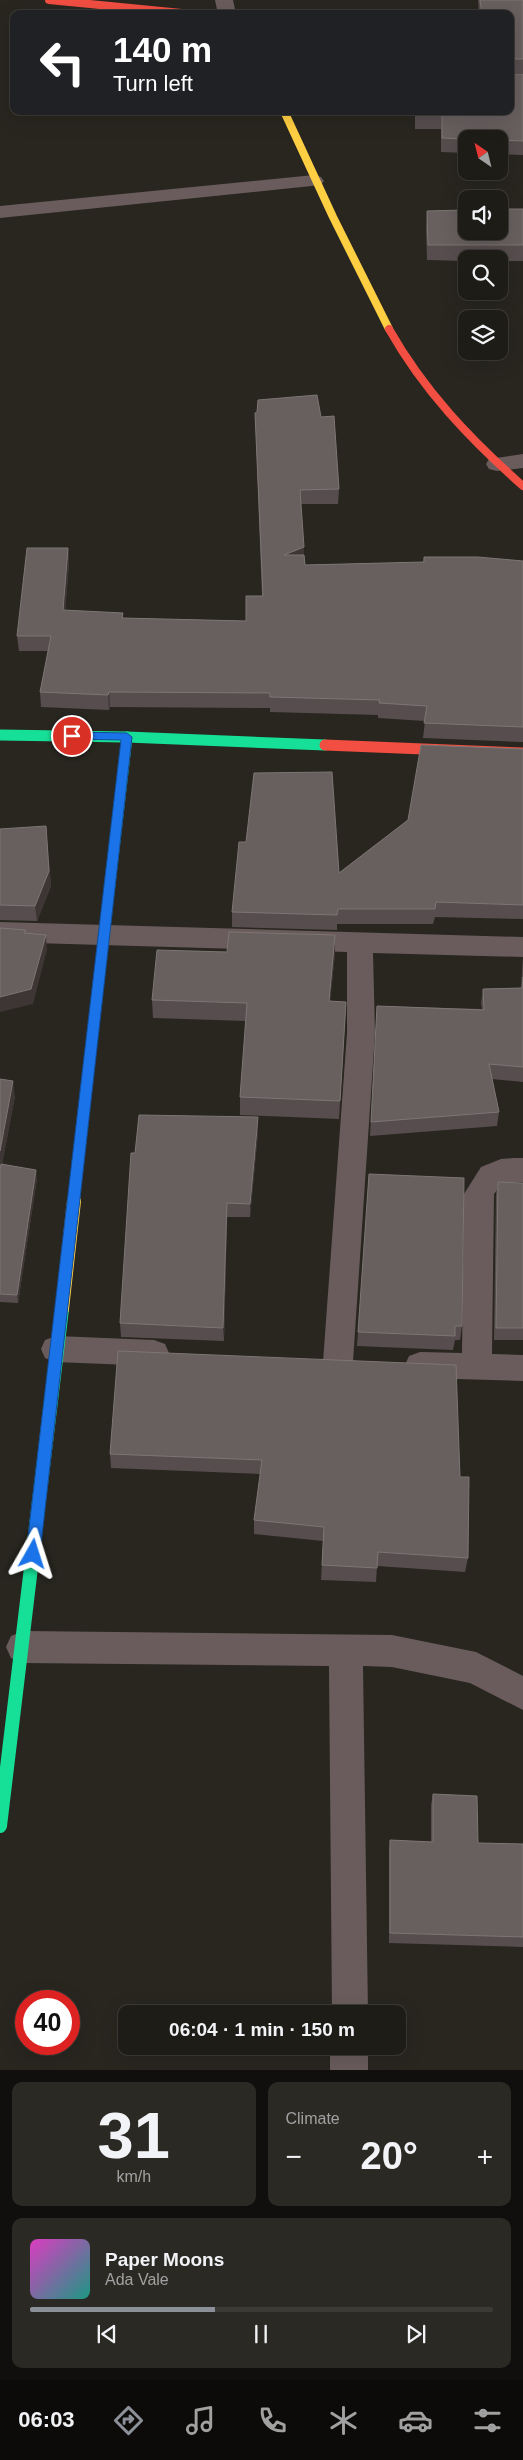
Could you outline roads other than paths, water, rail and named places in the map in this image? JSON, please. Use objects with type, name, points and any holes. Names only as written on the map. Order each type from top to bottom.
[{"type":"street","points":[[49,0],[151,10]]},
{"type":"street","points":[[286,115],[314,181],[400,349],[423,383],[497,464],[523,486]]},
{"type":"street","points":[[0,212],[314,181]]},
{"type":"street","points":[[497,464],[523,461]]},
{"type":"street","points":[[0,735],[127,737],[523,753]]},
{"type":"street","points":[[0,1826],[23,1647],[127,737]]},
{"type":"street","points":[[0,932],[523,947]]},
{"type":"street","points":[[360,942],[361,1033],[352,1362],[523,1368]]},
{"type":"street","points":[[477,1366],[479,1194],[489,1177],[501,1169],[523,1170]]},
{"type":"street","points":[[56,1349],[182,1354]]},
{"type":"street","points":[[23,1647],[392,1652],[476,1668],[523,1694]]},
{"type":"street","points":[[346,1651],[351,1935],[350,2005]]},
{"type":"street","points":[[349,2055],[349,2070]]}]
